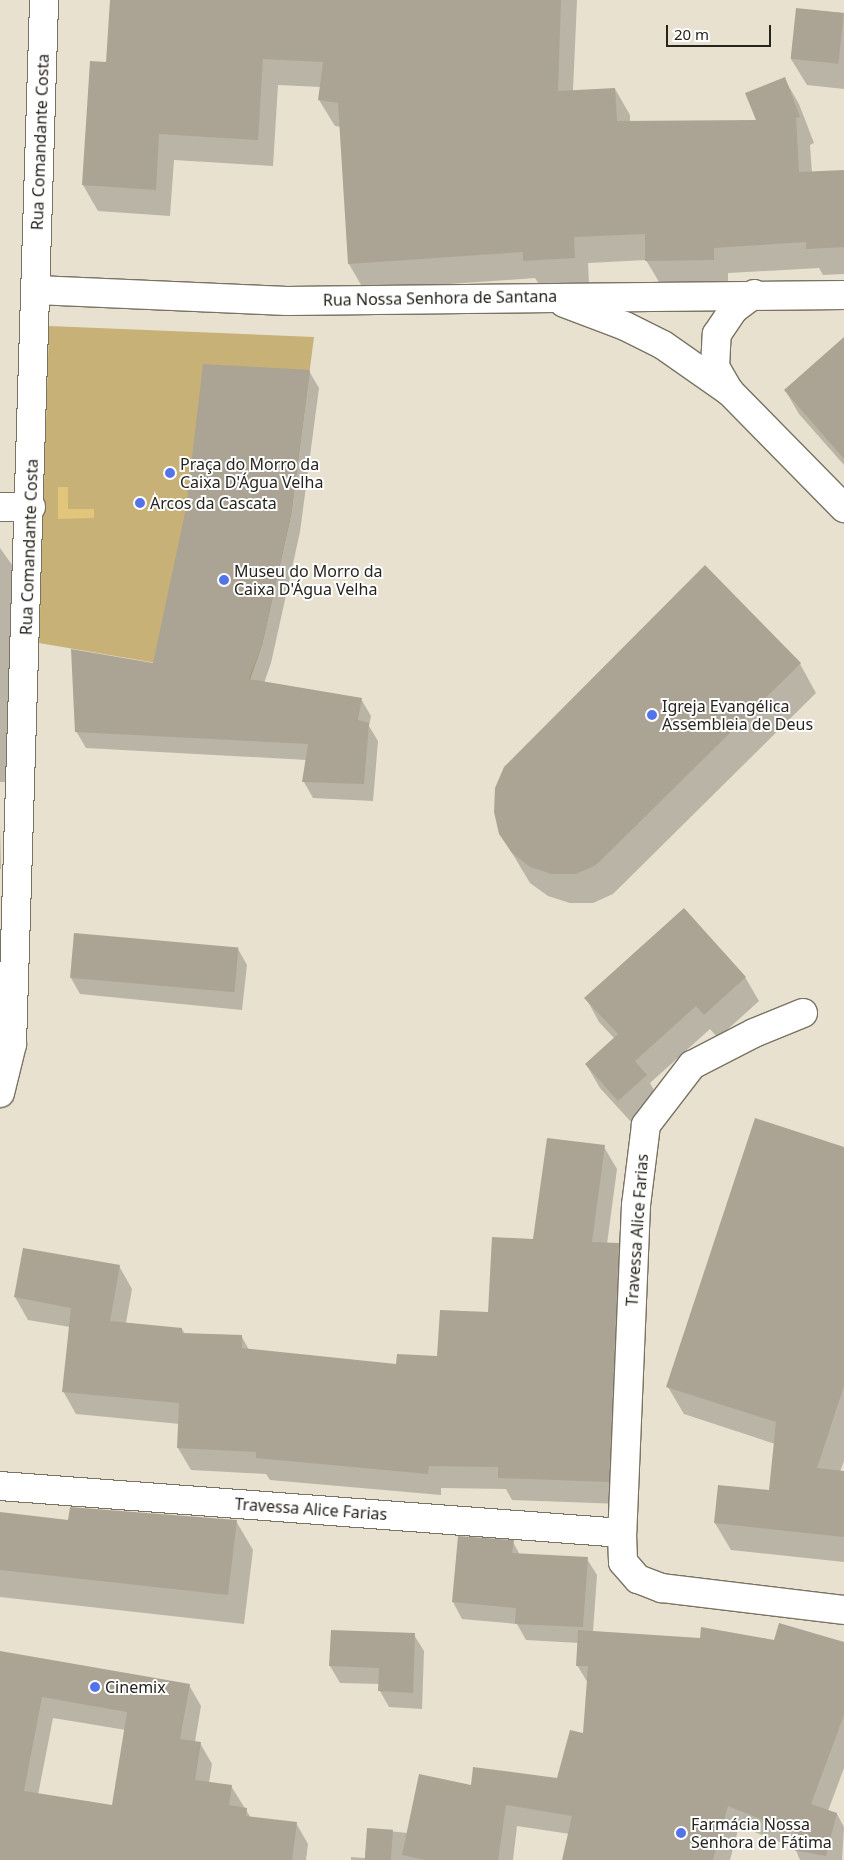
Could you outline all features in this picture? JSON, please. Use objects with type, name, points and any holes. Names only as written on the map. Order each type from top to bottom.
[{"type":"street","name":"Rua Comandante Costa","points":[[0,1093],[12,1044],[31,506],[44,0]]},
{"type":"street","name":"Rua Nossa Senhora de Santana","points":[[36,290],[286,301],[754,294],[844,295]]},
{"type":"street","points":[[730,392],[715,368],[717,334],[734,309],[754,294]]},
{"type":"street","points":[[543,297],[577,307],[648,338],[730,392],[844,508]]},
{"type":"street","points":[[0,507],[31,506]]},
{"type":"street","name":"Travessa Alice Farias","points":[[803,1013],[754,1033],[692,1065],[646,1125],[636,1205],[622,1533],[623,1562],[638,1579],[662,1588],[844,1610]]},
{"type":"street","name":"Travessa Alice Farias","points":[[0,1486],[622,1533]]},
{"type":"shaded area","name":"Praça do Morro da Caixa D'Água Velha","points":[[49,326],[314,337],[291,515],[262,645],[250,679],[39,643]]},
{"type":"shaded area","points":[[58,487],[68,487],[68,509],[94,509],[94,518],[58,519]]},
{"type":"building","points":[[110,0],[561,0],[558,91],[615,88],[617,121],[756,120],[745,93],[785,77],[800,117],[796,118],[799,172],[844,170],[844,247],[806,249],[806,242],[714,248],[714,260],[645,261],[645,234],[574,237],[575,258],[523,261],[523,252],[348,264],[338,103],[318,100],[323,62],[263,59],[258,140],[159,134],[156,190],[82,185],[90,61],[106,62]]},
{"type":"building","points":[[796,8],[844,13],[838,64],[791,59]]},
{"type":"building","points":[[844,337],[844,459],[784,390]]},
{"type":"building","points":[[203,364],[310,370],[291,515],[262,645],[249,679],[362,698],[358,720],[369,723],[364,784],[302,782],[308,744],[75,732],[71,649],[153,663],[186,508]]},
{"type":"building","name":"Igreja Evangélica Assembleia de Deus","points":[[705,565],[801,663],[596,865],[576,874],[552,874],[530,867],[512,853],[499,834],[494,812],[495,788],[504,767]]},
{"type":"building","points":[[684,908],[746,977],[704,1015],[696,1006],[635,1061],[647,1075],[618,1101],[585,1064],[618,1034],[584,998]]},
{"type":"building","points":[[74,933],[238,947],[234,992],[70,978]]},
{"type":"building","points":[[755,1118],[844,1147],[844,1386],[817,1468],[844,1471],[844,1537],[714,1523],[718,1485],[769,1490],[776,1422],[666,1387]]},
{"type":"building","points":[[547,1138],[605,1145],[592,1242],[619,1243],[609,1482],[498,1478],[498,1467],[429,1466],[428,1474],[256,1458],[256,1452],[177,1448],[179,1403],[62,1392],[71,1308],[14,1297],[23,1248],[120,1265],[110,1321],[182,1328],[182,1333],[242,1335],[242,1348],[396,1364],[397,1354],[437,1356],[440,1310],[488,1312],[492,1237],[533,1239]]},
{"type":"building","points":[[70,1507],[237,1520],[228,1595],[0,1570],[0,1512],[68,1520]]},
{"type":"building","points":[[458,1536],[514,1540],[512,1553],[588,1557],[583,1627],[515,1624],[516,1608],[452,1602]]},
{"type":"building","points":[[779,1623],[844,1642],[844,1715],[811,1804],[837,1813],[826,1856],[793,1850],[798,1834],[728,1806],[713,1860],[562,1860],[572,1816],[506,1805],[498,1860],[425,1860],[402,1855],[419,1774],[471,1785],[473,1767],[557,1778],[570,1730],[583,1733],[588,1666],[576,1666],[578,1630],[700,1638],[701,1627],[774,1640]]},
{"type":"building","points":[[331,1630],[415,1633],[413,1693],[378,1691],[379,1668],[329,1666]]},
{"type":"building","points":[[0,1651],[190,1684],[180,1739],[201,1742],[195,1780],[232,1785],[229,1805],[247,1808],[246,1816],[297,1822],[292,1860],[0,1860]],"holes":[[[42,1697],[127,1712],[112,1805],[24,1791]]]},
{"type":"building","points":[[367,1828],[393,1830],[391,1860],[365,1860]]},
{"type":"place","name":"Praça do Morro da Caixa D'Água Velha","points":[[170,473]]},
{"type":"place","name":"Arcos da Cascata","points":[[140,503]]},
{"type":"place","name":"Museu do Morro da Caixa D'Água Velha","points":[[224,580]]},
{"type":"place","name":"Igreja Evangélica Assembleia de Deus","points":[[652,715]]},
{"type":"place","name":"Cinemix","points":[[95,1687]]},
{"type":"place","name":"Farmácia Nossa Senhora de Fátima","points":[[681,1833]]}]
